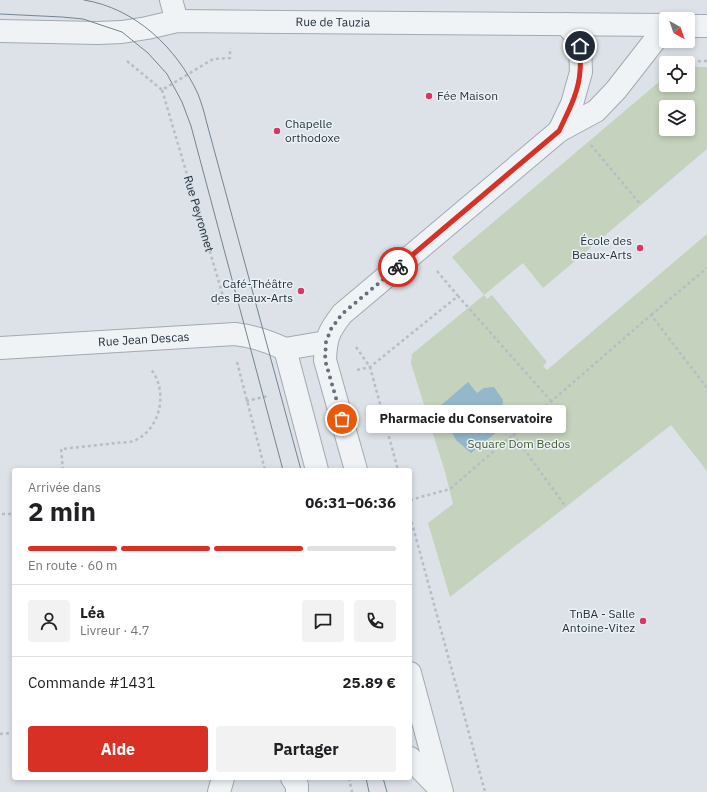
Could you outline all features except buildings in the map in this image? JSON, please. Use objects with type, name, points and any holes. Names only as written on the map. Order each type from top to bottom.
[{"type":"street","points":[[171,0],[177,21]]},
{"type":"street","name":"Rue de Tauzia","points":[[0,31],[122,32],[177,21],[659,26]]},
{"type":"street","points":[[559,131],[572,104],[580,72],[580,46],[574,34],[566,24]]},
{"type":"street","points":[[695,26],[707,26]]},
{"type":"street","points":[[355,468],[325,360],[326,342],[331,329],[342,314],[559,131],[596,111],[616,90],[659,35]]},
{"type":"street","name":"Rue Jean Descas","points":[[0,348],[210,334],[235,334],[248,335],[266,340],[285,349]]},
{"type":"street","points":[[315,468],[285,349],[326,342]]},
{"type":"street","points":[[412,680],[442,792]]},
{"type":"street","points":[[412,760],[442,792]]},
{"type":"street","points":[[293,780],[297,785],[297,792]]},
{"type":"path","name":"Rue Peyronnet","points":[[162,90],[223,296],[207,320],[210,334]]},
{"type":"path","points":[[588,141],[641,205]]},
{"type":"path","points":[[412,499],[450,489],[707,268]]},
{"type":"path","points":[[397,468],[370,367],[458,296],[551,402]]},
{"type":"path","points":[[652,315],[707,388]]},
{"type":"path","points":[[235,358],[264,468]]},
{"type":"path","points":[[63,468],[61,449],[135,441],[150,428],[157,417],[160,404],[159,388],[153,372],[147,364]]},
{"type":"path","points":[[513,434],[566,507]]},
{"type":"path","points":[[2,514],[12,514]]},
{"type":"path","points":[[412,523],[485,792]]},
{"type":"path","points":[[0,734],[12,733]]},
{"type":"path","points":[[349,780],[352,792]]},
{"type":"green space","points":[[695,67],[707,67],[707,149],[543,288],[523,263],[484,295],[452,257],[659,82],[659,92],[695,92]]},
{"type":"green space","name":"Square Dom Bedos","points":[[707,234],[707,471],[671,425],[450,597],[428,523],[453,504],[445,472],[411,363],[412,354],[484,295],[487,299],[492,295],[547,362],[543,366],[547,370]]},
{"type":"water","points":[[468,382],[477,393],[484,388],[494,387],[503,400],[502,411],[496,416],[504,426],[471,453],[456,440],[439,407]]},
{"type":"tram line","points":[[84,0],[103,4],[120,12],[137,21],[152,33],[166,46],[178,61],[198,94],[300,468]]},
{"type":"tram line","points":[[0,14],[83,19],[122,32],[148,53],[167,74],[182,102],[191,126],[282,468]]},
{"type":"tram line","points":[[366,780],[369,792]]},
{"type":"tram line","points":[[384,780],[387,792]]},
{"type":"way so far","points":[[342,419],[325,360],[326,342],[331,329],[342,314],[398,267]]},
{"type":"place","name":"Fée Maison","points":[[429,96]]},
{"type":"place","name":"Chapelle orthodoxe","points":[[277,131]]},
{"type":"place","name":"École des Beaux-Arts","points":[[640,248]]},
{"type":"place","name":"Café-Théâtre des Beaux-Arts","points":[[301,291]]},
{"type":"place","name":"Pharmacie du Conservatoire","points":[[342,419]]},
{"type":"place","name":"TnBA - Salle Antoine-Vitez","points":[[643,621]]},
{"type":"route","points":[[398,267],[559,131],[572,104],[577,89],[580,72],[580,46]]}]
